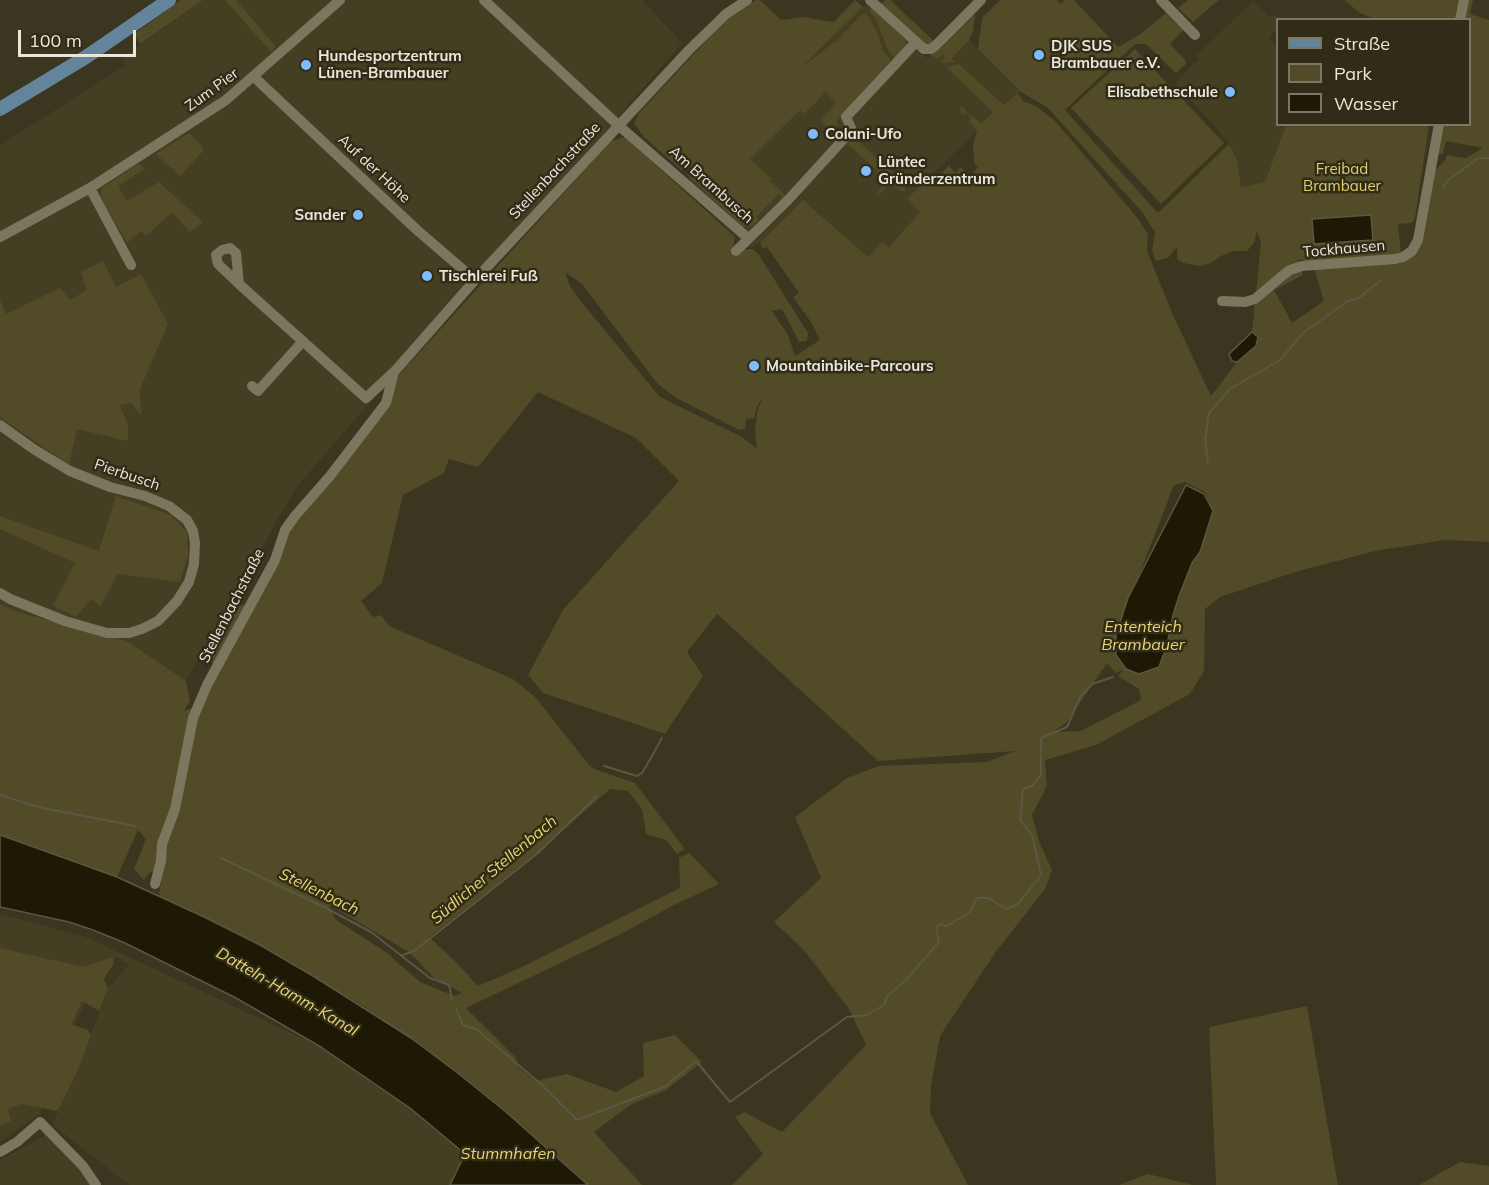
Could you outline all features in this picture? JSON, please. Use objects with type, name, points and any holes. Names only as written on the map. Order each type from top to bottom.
[{"type":"main road","points":[[0,109],[86,57],[169,0]]},
{"type":"street","name":"Zum Pier","points":[[0,237],[90,188],[226,100],[340,0]]},
{"type":"street","name":"Am Brambusch","points":[[484,0],[618,125],[748,238],[852,130],[846,117],[915,43]]},
{"type":"street","name":"Stellenbachstraße","points":[[239,284],[366,398],[394,371],[475,280],[694,45],[726,14],[747,0]]},
{"type":"street","points":[[870,0],[924,50],[931,49],[981,0]]},
{"type":"street","points":[[1161,0],[1196,35]]},
{"type":"street","points":[[1460,18],[1464,0]]},
{"type":"street","name":"Auf der Höhe","points":[[254,77],[417,230],[475,280]]},
{"type":"street","name":"Tockhausen","points":[[1222,302],[1245,302],[1255,299],[1290,270],[1302,266],[1403,257],[1412,251],[1418,240],[1422,223],[1439,126]]},
{"type":"street","points":[[90,188],[132,265]]},
{"type":"street","points":[[736,251],[748,238]]},
{"type":"street","points":[[252,386],[258,391],[303,341]]},
{"type":"street","name":"Stellenbachstraße","points":[[155,884],[161,861],[162,844],[174,809],[193,717],[207,686],[275,560],[285,530],[330,477],[386,403],[394,371]]},
{"type":"street","name":"Pierbusch","points":[[0,425],[70,471],[169,506],[187,520],[193,531],[195,543],[194,564],[189,582],[177,601],[158,621],[142,630],[129,633],[107,633],[65,621],[0,593]]},
{"type":"street","points":[[0,1152],[17,1142],[40,1122],[83,1166],[96,1185]]},
{"type":"shaded area","points":[[203,0],[642,0],[682,43],[295,489],[186,681],[127,641],[18,612],[0,604],[0,145],[126,65],[122,58]]},
{"type":"shaded area","name":"Elisabethschule","points":[[1254,0],[1268,16],[1277,15],[1276,30],[1268,39],[1276,45],[1276,126],[1286,126],[1265,182],[1241,187],[1237,160],[1227,140],[1175,83],[1199,59],[1196,56]]},
{"type":"shaded area","points":[[868,2],[927,58],[958,29],[1021,92],[1005,105],[959,64],[993,112],[981,124],[982,126],[907,199],[920,212],[889,247],[868,257],[803,200],[760,243],[749,248],[680,185],[695,176],[724,144]]},
{"type":"shaded area","points":[[0,914],[86,937],[321,1047],[410,1108],[465,1154],[450,1185],[129,1185],[52,1124],[78,1070],[108,988],[129,965],[117,957],[97,979],[66,1042],[40,1114],[0,1142]]},
{"type":"shaded area","points":[[46,1135],[88,1177],[91,1185],[0,1185],[0,1160]]},
{"type":"green space","points":[[181,0],[203,0],[140,44],[134,34]]},
{"type":"green space","points":[[225,0],[236,0],[276,47],[271,52]]},
{"type":"green space","points":[[760,0],[781,20],[804,17],[834,22],[855,0],[863,7],[802,67],[836,41],[860,16],[866,13],[877,32],[883,51],[891,60],[841,116],[837,121],[838,126],[827,127],[820,121],[836,103],[825,92],[805,114],[800,110],[750,159],[772,179],[770,181],[786,196],[784,198],[779,194],[756,217],[759,220],[747,227],[741,225],[687,175],[691,170],[689,166],[681,170],[644,137],[634,123],[639,113],[730,15]]},
{"type":"green space","points":[[890,0],[935,42],[925,45],[881,4]]},
{"type":"green space","name":"Freibad Brambauer","points":[[1000,0],[1057,0],[1060,4],[1065,0],[1074,0],[1118,47],[1139,35],[1166,13],[1183,30],[1170,44],[1186,61],[1186,64],[1176,73],[1146,44],[1135,44],[1065,110],[1158,213],[1229,144],[1237,160],[1241,187],[1265,182],[1286,126],[1429,126],[1415,218],[1412,223],[1398,224],[1401,255],[1304,262],[1304,260],[1298,260],[1303,275],[1274,290],[1292,323],[1324,301],[1314,268],[1406,260],[1435,170],[1445,161],[1447,155],[1466,158],[1483,148],[1446,141],[1443,154],[1438,154],[1444,126],[1471,126],[1471,18],[1464,18],[1467,0],[1473,0],[1470,14],[1489,20],[1489,542],[1445,540],[1375,551],[1295,572],[1220,597],[1205,609],[1204,671],[1190,694],[1096,745],[1045,760],[1047,786],[1032,815],[1039,841],[1052,870],[1045,889],[995,953],[940,1036],[931,1086],[930,1113],[968,1185],[732,1185],[763,1154],[735,1117],[744,1112],[782,1132],[866,1045],[849,1009],[804,950],[774,922],[821,878],[795,817],[847,778],[879,766],[987,762],[1015,751],[878,761],[717,614],[687,652],[703,676],[665,734],[543,693],[528,675],[563,610],[679,481],[636,438],[538,392],[478,467],[449,459],[444,473],[403,495],[382,583],[361,601],[373,617],[381,615],[389,626],[513,679],[536,698],[589,765],[594,769],[635,783],[685,849],[677,854],[666,840],[646,834],[642,809],[628,791],[610,789],[537,853],[429,937],[478,986],[522,967],[680,888],[679,858],[689,853],[719,884],[466,1008],[516,1058],[519,1068],[535,1081],[567,1074],[616,1092],[644,1076],[643,1043],[675,1035],[702,1062],[666,1090],[632,1104],[594,1132],[642,1185],[588,1185],[506,1112],[363,1006],[260,945],[159,897],[161,879],[155,872],[150,872],[144,880],[134,869],[146,839],[138,830],[117,877],[0,835],[0,604],[18,612],[127,641],[186,681],[190,701],[184,711],[195,707],[219,667],[202,656],[231,606],[244,605],[300,515],[385,411],[399,375],[611,141],[625,137],[735,237],[733,249],[753,249],[759,255],[808,333],[807,341],[799,342],[782,309],[772,311],[788,335],[795,356],[820,340],[811,322],[793,297],[799,293],[767,247],[763,249],[760,243],[803,200],[868,257],[882,242],[889,247],[920,212],[907,199],[920,186],[933,182],[949,165],[955,173],[961,167],[971,176],[978,167],[974,162],[973,145],[977,131],[969,121],[971,117],[966,112],[963,115],[961,113],[961,106],[981,124],[993,112],[946,67],[959,64],[1004,105],[1018,93],[1023,101],[1036,106],[1055,121],[1136,216],[1148,234],[1147,251],[1173,315],[1211,396],[1237,362],[1256,346],[1258,338],[1252,332],[1261,243],[1257,231],[1254,243],[1247,251],[1233,251],[1201,266],[1183,263],[1177,259],[1177,247],[1168,258],[1156,261],[1152,251],[1155,232],[1142,212],[1048,108],[1021,92],[978,49],[982,18]],"holes":[[[565,272],[582,284],[657,383],[676,398],[739,430],[745,429],[746,419],[754,418],[757,406],[764,396],[758,408],[755,430],[757,449],[742,437],[660,397],[583,304],[570,286]],[[1185,482],[1205,492],[1213,511],[1200,552],[1192,563],[1173,615],[1167,645],[1116,655],[1116,634],[1174,485]],[[1107,663],[1116,673],[1123,670],[1118,676],[1139,689],[1141,700],[1081,731],[1053,732],[1067,722]],[[329,905],[409,952],[434,978],[462,993],[455,996],[420,982],[387,953],[335,919]]]},
{"type":"green space","points":[[1188,0],[1219,0],[1193,22],[1178,8]]},
{"type":"green space","points":[[1344,0],[1461,0],[1457,18],[1373,18],[1360,13]]},
{"type":"green space","points":[[873,7],[906,41],[906,47],[895,58],[889,52],[876,20],[869,10]]},
{"type":"green space","points":[[969,14],[975,15],[973,32],[969,40],[952,58],[955,62],[940,62],[945,57],[943,54],[938,59],[931,55],[968,19]]},
{"type":"green space","points":[[1135,49],[1224,143],[1161,204],[1071,108]]},
{"type":"green space","points":[[189,133],[202,146],[203,151],[180,176],[156,154]]},
{"type":"green space","points":[[855,138],[905,184],[905,191],[900,191],[891,183],[879,194],[877,192],[888,180],[847,144]]},
{"type":"green space","points":[[139,163],[145,169],[118,186],[127,201],[159,182],[203,222],[190,232],[172,212],[146,236],[141,231],[127,243],[101,198],[101,189]]},
{"type":"green space","points":[[103,261],[116,287],[141,274],[168,324],[140,389],[141,416],[131,403],[120,405],[128,425],[128,441],[77,429],[69,464],[0,417],[0,300],[6,314],[60,288],[70,300],[87,290],[81,272]]},
{"type":"green space","points":[[116,496],[171,515],[187,532],[188,555],[180,582],[118,574],[100,606],[91,599],[76,617],[53,606],[75,563],[0,529],[0,516],[99,551]]},
{"type":"green space","points":[[0,948],[84,967],[112,957],[114,963],[104,979],[108,988],[99,1011],[82,1001],[71,1024],[88,1030],[91,1035],[78,1070],[58,1111],[21,1104],[8,1109],[11,1121],[0,1125]]},
{"type":"green space","points":[[1307,1006],[1338,1185],[1216,1185],[1209,1027]]},
{"type":"green space","points":[[1460,1162],[1489,1166],[1489,1185],[1419,1185]]},
{"type":"green space","points":[[1148,1174],[1193,1185],[1119,1185]]},
{"type":"water","points":[[1371,215],[1373,240],[1314,244],[1312,219]]},
{"type":"water","points":[[1252,332],[1258,337],[1256,346],[1237,362],[1232,361],[1229,354]]},
{"type":"water","name":"Ententeich Brambauer","points":[[1186,485],[1204,494],[1213,511],[1200,552],[1192,563],[1179,596],[1159,667],[1139,674],[1126,669],[1116,655],[1116,635],[1128,598]]},
{"type":"water","points":[[0,835],[117,877],[260,945],[313,976],[411,1038],[459,1074],[506,1112],[588,1185],[450,1185],[465,1154],[410,1108],[321,1047],[236,998],[125,943],[69,922],[0,907]]},
{"type":"waterway","points":[[1443,188],[1448,180],[1479,158],[1489,158]]},
{"type":"waterway","points":[[1208,463],[1205,439],[1209,413],[1230,389],[1280,360],[1303,333],[1348,301],[1359,298],[1380,281]]},
{"type":"waterway","points":[[456,1009],[463,1025],[476,1029],[542,1085],[577,1120],[664,1087],[696,1061],[730,1102],[847,1017],[867,1015],[884,1005],[887,996],[904,982],[939,942],[936,928],[940,924],[947,926],[970,912],[977,898],[989,898],[1006,909],[1018,904],[1041,875],[1032,835],[1020,820],[1023,789],[1032,786],[1041,775],[1041,738],[1067,727],[1080,697],[1092,684],[1113,677]]},
{"type":"waterway","name":"Südlicher Stellenbach","points":[[604,766],[637,776],[642,773],[662,738]]},
{"type":"waterway","name":"Stellenbach","points":[[0,795],[38,807],[135,826]]},
{"type":"waterway","name":"Südlicher Stellenbach","points":[[403,955],[414,951],[538,853],[597,796]]},
{"type":"waterway","name":"Stellenbach","points":[[221,858],[371,932],[430,978],[449,985],[452,999]]},
{"type":"place","name":"DJK SUS Brambauer e.V.","points":[[1039,55]]},
{"type":"place","name":"Hundesportzentrum Lünen-Brambauer","points":[[306,65]]},
{"type":"place","name":"Elisabethschule","points":[[1230,92]]},
{"type":"place","name":"Colani-Ufo","points":[[813,134]]},
{"type":"place","name":"Lüntec Gründerzentrum","points":[[866,171]]},
{"type":"place","name":"Sander","points":[[358,215]]},
{"type":"place","name":"Tischlerei Fuß","points":[[427,276]]},
{"type":"place","name":"Mountainbike-Parcours","points":[[754,366]]},
{"type":"water label","name":"Datteln-Hamm-Kanal","points":[[287,992]]},
{"type":"water label","name":"Stummhafen","points":[[508,1154]]}]
